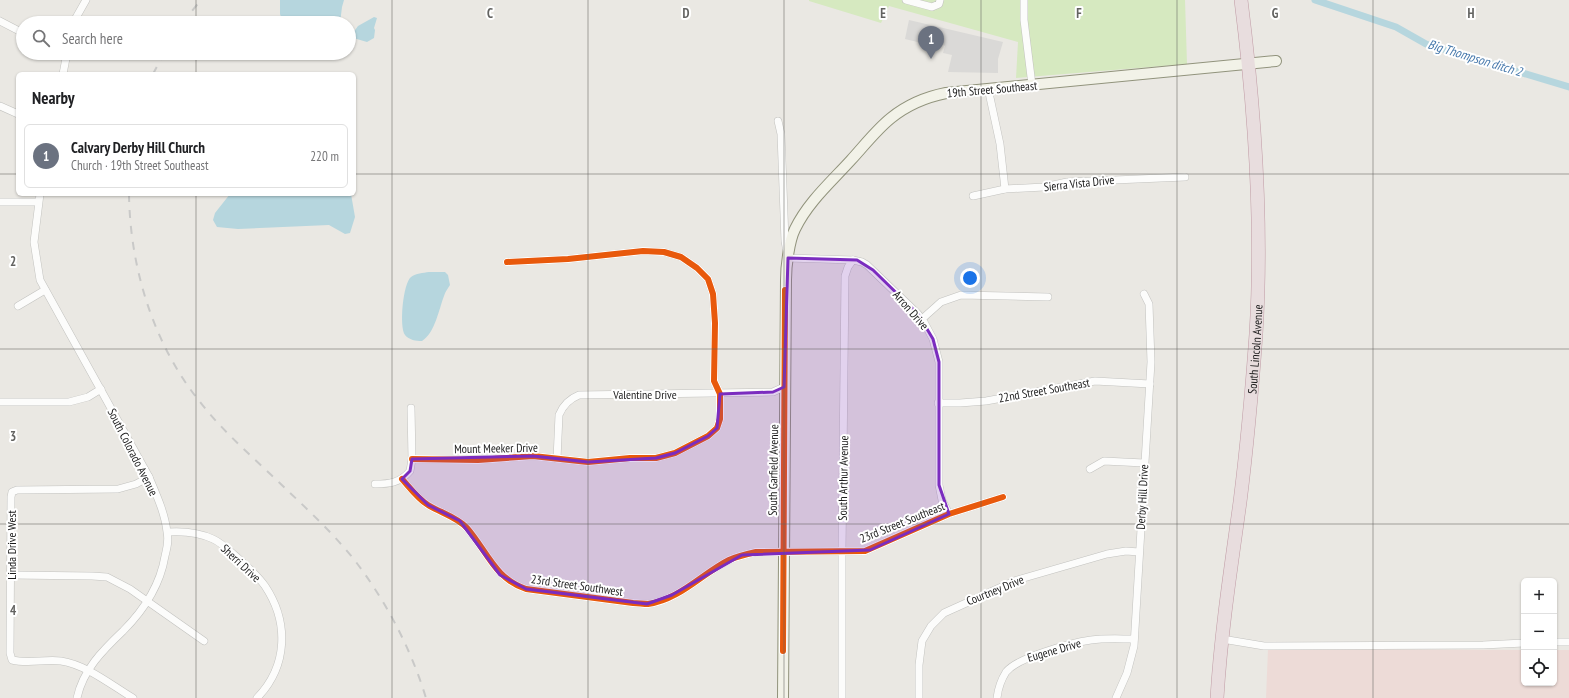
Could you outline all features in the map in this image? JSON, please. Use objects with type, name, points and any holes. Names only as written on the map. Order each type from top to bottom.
[{"type":"highway","name":"South Lincoln Avenue","points":[[1217,698],[1222,640],[1240,500],[1256,333],[1258,264],[1256,162],[1249,64],[1241,0]]},
{"type":"street","points":[[78,16],[86,0]]},
{"type":"street","points":[[906,0],[932,7],[939,4],[940,0]]},
{"type":"street","points":[[1024,0],[1024,20],[1032,85]]},
{"type":"street","points":[[0,21],[16,29]]},
{"type":"street","points":[[63,72],[66,60]]},
{"type":"street","name":"19th Street Southeast","points":[[788,258],[794,230],[809,206],[876,132],[891,118],[911,105],[932,96],[946,92],[1276,61]]},
{"type":"street","points":[[988,88],[1000,144],[1005,189]]},
{"type":"street","points":[[0,106],[16,113]]},
{"type":"street","name":"South Garfield Avenue","points":[[778,121],[781,134],[785,241],[788,258],[786,280],[784,387],[783,698]]},
{"type":"street","name":"Sierra Vista Drive","points":[[973,196],[1005,189],[1044,187],[1067,182],[1185,177]]},
{"type":"street","name":"South Colorado Avenue","points":[[40,196],[34,242],[38,270],[45,290],[149,477],[162,509],[168,532],[168,544],[162,572],[148,602],[134,620],[109,644],[87,670],[77,698]]},
{"type":"street","points":[[0,202],[38,202]]},
{"type":"street","name":"Mount Meeker Drive","points":[[412,459],[478,460],[533,456],[588,462],[630,458],[656,458],[675,453],[708,436],[717,428],[720,419],[720,394],[714,381],[715,323],[713,294],[708,279],[697,268],[681,257],[664,252],[643,251],[568,259],[506,262]]},
{"type":"street","name":"Arron Drive","points":[[788,258],[853,260],[867,264],[922,319],[933,339],[937,355],[938,485],[942,500],[950,514]]},
{"type":"street","name":"South Arthur Avenue","points":[[842,698],[842,552],[846,276],[848,267],[853,260]]},
{"type":"street","points":[[18,306],[45,290]]},
{"type":"street","name":"Derby Hill Drive","points":[[1116,698],[1132,659],[1134,639],[1151,362],[1149,304],[1144,294]]},
{"type":"street","points":[[922,319],[941,302],[961,295],[1048,296]]},
{"type":"street","name":"22nd Street Southeast","points":[[938,403],[960,403],[986,400],[1096,381],[1150,384]]},
{"type":"street","name":"Valentine Drive","points":[[557,459],[559,415],[564,404],[574,397],[585,394],[720,394],[773,392],[784,387]]},
{"type":"street","points":[[0,402],[69,402],[88,397],[101,389]]},
{"type":"street","points":[[375,484],[390,483],[402,479],[410,471],[412,459],[411,408]]},
{"type":"street","points":[[1090,469],[1104,461],[1144,463]]},
{"type":"street","name":"Linda Drive West","points":[[87,670],[61,661],[12,660],[10,653],[12,575],[11,497],[14,491],[25,490],[118,489],[136,484],[149,477]]},
{"type":"street","name":"23rd Street Southwest","points":[[402,479],[424,503],[460,521],[467,528],[500,575],[517,586],[526,589],[647,604],[661,601],[729,560],[742,555],[756,552],[783,552]]},
{"type":"street","name":"23rd Street Southeast","points":[[783,552],[842,552],[870,550],[950,514],[1003,497]]},
{"type":"street","name":"Sherri Drive","points":[[168,532],[196,533],[213,539],[245,565],[264,585],[270,596],[280,620],[282,646],[278,663],[273,675],[267,686],[257,698]]},
{"type":"street","name":"Courtney Drive","points":[[919,698],[919,659],[922,641],[931,626],[944,613],[1024,578],[1112,553],[1126,551],[1139,552]]},
{"type":"street","points":[[12,575],[107,577],[130,589],[204,641]]},
{"type":"street","name":"Eugene Drive","points":[[997,698],[1000,684],[1006,672],[1029,657],[1090,640],[1134,639]]},
{"type":"street","points":[[1222,640],[1264,646],[1475,645],[1521,643]]},
{"type":"street","points":[[1557,642],[1569,642]]},
{"type":"street","points":[[87,670],[133,698]]},
{"type":"highlighted area","points":[[788,258],[857,260],[873,270],[918,314],[933,339],[939,362],[939,485],[949,514],[870,550],[742,555],[672,595],[647,604],[526,589],[500,575],[460,521],[428,505],[402,479],[410,471],[412,459],[533,456],[588,462],[656,458],[675,453],[708,436],[717,428],[720,394],[773,392],[784,387]]},
{"type":"shaded area","points":[[909,20],[1003,42],[998,59],[998,73],[948,72],[952,55],[943,53],[945,46],[940,42],[938,47],[905,39]]},
{"type":"shaded area","points":[[1268,649],[1521,650],[1521,686],[1557,686],[1557,650],[1569,650],[1569,698],[1266,698]]},
{"type":"green space","points":[[809,0],[1185,0],[1187,64],[1016,78],[1018,42],[889,6],[881,23]]},
{"type":"water","points":[[280,0],[344,0],[341,16],[281,16]]},
{"type":"water","points":[[374,17],[377,18],[374,28],[374,38],[367,42],[356,39],[356,29],[358,26]]},
{"type":"water","points":[[228,196],[351,196],[355,217],[350,233],[345,234],[329,225],[238,229],[217,227],[213,220],[215,213]]},
{"type":"water","points":[[445,272],[448,275],[450,285],[445,293],[436,320],[430,332],[422,341],[415,340],[407,337],[403,330],[402,315],[404,296],[408,281],[411,277],[417,274]]},
{"type":"waterway","name":"Big Thompson ditch 2","points":[[1315,0],[1396,27],[1426,44],[1569,87]]},
{"type":"railway","points":[[188,16],[201,0]]},
{"type":"railway","points":[[154,72],[160,60]]},
{"type":"railway","points":[[129,196],[130,222],[134,249],[147,304],[157,330],[183,379],[220,425],[322,524],[356,562],[378,594],[397,627],[413,662],[426,698]]},
{"type":"cycle path","points":[[412,459],[478,460],[533,456],[588,462],[630,458],[656,458],[675,453],[708,436],[717,428],[720,419],[720,394],[714,381],[715,323],[713,294],[708,279],[697,268],[681,257],[664,252],[643,251],[568,259],[507,262]]},
{"type":"cycle path","points":[[783,651],[785,290]]},
{"type":"cycle path","points":[[402,479],[424,503],[463,524],[492,563],[515,584],[526,589],[646,604],[659,601],[680,592],[719,565],[739,556],[756,552],[865,551],[949,514],[1003,497]]},
{"type":"place","name":"Calvary Derby Hill Church","points":[[931,59]]}]
